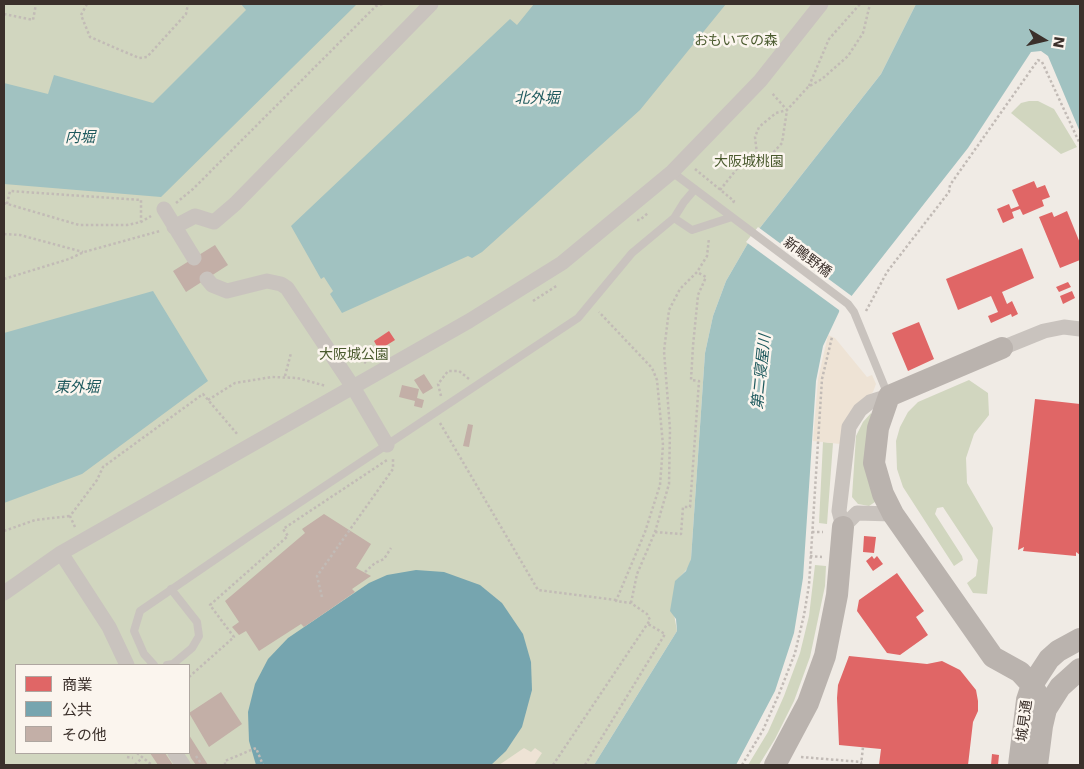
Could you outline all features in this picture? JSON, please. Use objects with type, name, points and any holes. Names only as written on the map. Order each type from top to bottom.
[{"type":"street","points":[[174,227],[194,216],[214,222],[221,216],[431,4]]},
{"type":"street","points":[[4,592],[61,553],[349,381],[469,321],[562,262],[672,172],[760,81],[821,4]]},
{"type":"street","points":[[164,209],[194,258]]},
{"type":"street","points":[[207,279],[212,286],[227,291],[267,282],[281,284],[287,288],[349,381],[390,451]]},
{"type":"street","points":[[784,761],[825,656],[837,596],[836,530],[849,427],[860,410],[870,402],[889,396],[1049,329],[1064,327],[1080,329]]},
{"type":"street","points":[[889,396],[878,428],[874,463],[883,494],[894,514],[994,657],[1020,672],[1032,685],[1046,709]]},
{"type":"street","points":[[836,530],[856,513],[894,514]]},
{"type":"street","points":[[61,553],[109,627],[127,664]]},
{"type":"street","name":"城見通","points":[[1019,765],[1026,700],[1032,685],[1058,651],[1080,638]]},
{"type":"street","name":"城見通","points":[[1037,765],[1046,709],[1060,686],[1080,669]]},
{"type":"street","points":[[176,754],[183,765]]},
{"type":"lane","name":"新鴫野橋","points":[[672,172],[848,304],[854,312],[889,396]]},
{"type":"lane","points":[[153,664],[144,654],[134,631],[140,612],[171,589],[390,451],[434,413],[578,318],[632,253],[674,218],[695,189]]},
{"type":"lane","points":[[674,218],[692,230],[732,217]]},
{"type":"lane","points":[[171,589],[197,622],[199,636],[192,648],[172,664]]},
{"type":"path","points":[[4,14],[33,20],[36,4]]},
{"type":"path","points":[[87,4],[81,15],[90,37],[139,58],[147,57],[186,14],[188,4]]},
{"type":"path","points":[[141,222],[141,200],[10,191],[5,204],[79,224],[107,226],[141,222],[181,201],[374,5],[383,4]]},
{"type":"path","points":[[808,87],[829,39],[860,4]]},
{"type":"path","points":[[757,154],[755,142],[757,130],[771,117],[787,110],[808,87],[822,78],[853,51],[862,33],[870,4]]},
{"type":"path","points":[[865,314],[887,272],[949,192],[950,185],[1038,60],[1042,62],[1080,144]]},
{"type":"path","points":[[760,81],[787,110]]},
{"type":"path","points":[[720,190],[740,165],[757,154],[772,154],[782,143],[787,110]]},
{"type":"path","points":[[4,278],[69,260],[84,252],[174,227]]},
{"type":"path","points":[[4,234],[20,235],[84,252]]},
{"type":"path","points":[[631,603],[638,574],[655,532],[669,484],[670,429],[664,365],[665,336],[673,299],[680,288],[697,272],[708,252],[709,238]]},
{"type":"path","points":[[655,532],[681,534],[683,507],[690,507],[699,381],[691,380],[693,346],[698,295],[706,277],[697,272]]},
{"type":"path","points":[[599,312],[655,373],[663,446],[658,495],[645,532],[616,600]]},
{"type":"path","points":[[742,765],[763,730],[795,653],[809,585],[822,379],[832,337]]},
{"type":"path","points":[[285,376],[292,353]]},
{"type":"path","points":[[349,381],[367,363]]},
{"type":"path","points":[[448,404],[440,394],[438,384],[448,371],[454,370],[463,373],[476,385]]},
{"type":"path","points":[[208,400],[236,383],[285,376],[328,386],[320,391]]},
{"type":"path","points":[[4,531],[35,520],[70,516],[97,480],[103,467],[203,394],[239,436],[230,441]]},
{"type":"path","points":[[434,413],[538,590],[631,603],[647,614],[650,620],[553,765]]},
{"type":"path","points":[[190,676],[234,637],[210,605],[288,536],[283,530],[390,451]]},
{"type":"path","points":[[322,596],[317,576],[393,469]]},
{"type":"path","points":[[69,532],[76,528],[70,516]]},
{"type":"path","points":[[812,532],[836,530]]},
{"type":"path","points":[[365,572],[374,563],[384,558],[392,548]]},
{"type":"path","points":[[810,556],[828,557]]},
{"type":"path","points":[[585,765],[665,634],[648,624]]},
{"type":"path","points":[[231,633],[235,630]]},
{"type":"path","points":[[784,761],[862,764],[863,747]]},
{"type":"path","points":[[225,765],[225,760],[256,748],[263,765]]},
{"type":"path","points":[[138,754],[152,765]]},
{"type":"path","points":[[127,757],[133,758]]},
{"type":"path","points":[[135,765],[142,759]]},
{"type":"green space","name":"大阪城公園","points":[[4,4],[916,4],[881,74],[748,243],[726,281],[713,316],[705,353],[691,559],[689,567],[678,579],[674,614],[677,631],[594,765],[4,765]]},
{"type":"green space","points":[[1038,101],[1054,109],[1077,147],[1061,154],[1011,113],[1021,103]]},
{"type":"green space","points":[[969,380],[988,393],[989,415],[974,434],[966,458],[967,483],[993,528],[987,594],[973,593],[967,583],[976,576],[978,560],[943,507],[937,508],[935,514],[963,560],[954,566],[903,487],[897,469],[896,441],[900,427],[908,412],[918,402]]},
{"type":"green space","points":[[871,413],[875,502],[869,506],[858,504],[852,497],[856,436],[863,422]]},
{"type":"green space","points":[[823,442],[833,443],[827,524],[819,523]]},
{"type":"green space","points":[[815,565],[826,566],[825,586],[810,657],[794,701],[775,739],[759,765],[748,765],[768,732],[800,653],[809,616]]},
{"type":"shaded area","points":[[828,335],[835,338],[867,377],[872,375],[876,384],[873,392],[855,407],[840,444],[813,441],[818,379]]},
{"type":"shaded area","points":[[524,748],[531,752],[535,748],[542,753],[534,765],[499,765]]},
{"type":"water","name":"内堀","points":[[241,4],[357,4],[161,197],[4,184],[4,83],[48,94],[54,75],[153,103],[246,10]]},
{"type":"water","name":"北外堀","points":[[534,4],[726,4],[640,110],[482,252],[472,258],[468,256],[342,313],[330,294],[333,291],[324,277],[321,279],[291,226],[510,19],[517,25]]},
{"type":"water","name":"第二寝屋川","points":[[916,4],[1080,4],[1080,132],[1048,56],[1041,51],[1031,52],[968,148],[839,312],[823,346],[816,381],[803,578],[794,633],[775,691],[736,765],[594,765],[677,631],[676,619],[670,611],[675,581],[686,571],[691,559],[705,353],[713,316],[726,281],[748,243],[881,74]]},
{"type":"water","name":"東外堀","points":[[153,291],[208,381],[82,474],[4,503],[4,333]]},
{"type":"pier","points":[[758,227],[853,297],[840,315],[839,310],[746,242]]},
{"type":"building: 商業","points":[[1034,181],[1037,188],[1045,185],[1050,197],[1042,200],[1044,206],[1023,215],[1020,209],[1012,212],[1014,218],[1003,223],[997,209],[1009,204],[1011,209],[1019,206],[1012,190]]},
{"type":"building: 商業","points":[[1067,211],[1080,243],[1080,260],[1060,268],[1039,217],[1052,212],[1054,217]]},
{"type":"building: 商業","points":[[1022,248],[1034,278],[1002,292],[1007,304],[1012,301],[1018,314],[1012,317],[1011,314],[991,323],[988,316],[998,312],[991,296],[958,310],[946,279]]},
{"type":"building: 商業","points":[[1068,282],[1071,287],[1059,292],[1056,287]]},
{"type":"building: 商業","points":[[1072,291],[1075,298],[1063,304],[1060,296]]},
{"type":"building: 商業","points":[[919,322],[934,359],[908,371],[892,333]]},
{"type":"building: 商業","points":[[389,331],[395,340],[379,350],[374,341]]},
{"type":"building: 商業","points":[[1035,399],[1080,404],[1080,555],[1076,552],[1076,556],[1023,551],[1024,547],[1018,550]]},
{"type":"building: 商業","points":[[864,536],[876,537],[874,553],[863,552]]},
{"type":"building: 商業","points":[[872,556],[874,559],[877,556],[883,564],[873,571],[866,561]]},
{"type":"building: 商業","points":[[897,573],[924,611],[916,617],[928,635],[900,655],[887,653],[857,611],[859,600]]},
{"type":"building: 商業","points":[[849,656],[927,664],[942,661],[960,670],[976,690],[978,701],[978,711],[973,722],[968,765],[879,765],[881,749],[839,745],[838,685]]},
{"type":"building: 商業","points":[[992,754],[999,755],[998,765],[991,765]]},
{"type":"building: 公共","points":[[416,570],[444,572],[480,585],[502,603],[523,634],[531,662],[532,690],[522,727],[506,751],[491,765],[256,765],[249,741],[248,712],[255,684],[268,659],[288,638],[369,583],[387,575]]},
{"type":"building: その他","points":[[215,245],[228,265],[186,292],[173,271]]},
{"type":"building: その他","points":[[424,374],[433,388],[423,394],[414,380]]},
{"type":"building: その他","points":[[402,385],[419,389],[417,398],[424,400],[422,408],[414,406],[415,401],[399,397]]},
{"type":"building: その他","points":[[468,424],[473,425],[469,447],[463,446]]},
{"type":"building: その他","points":[[324,514],[371,544],[356,568],[371,576],[352,589],[355,592],[304,627],[301,624],[259,651],[246,631],[239,635],[232,627],[239,622],[225,601],[305,533],[302,529]]},
{"type":"building: その他","points":[[221,692],[242,724],[209,747],[190,712]]},
{"type":"building: その他","points":[[190,737],[208,765],[196,765],[191,758]]},
{"type":"building: その他","points":[[151,754],[166,754],[173,765],[158,765]]},
{"type":"park label","name":"おもいでの森","points":[[736,41]]},
{"type":"park label","name":"大阪城桃園","points":[[749,162]]}]
